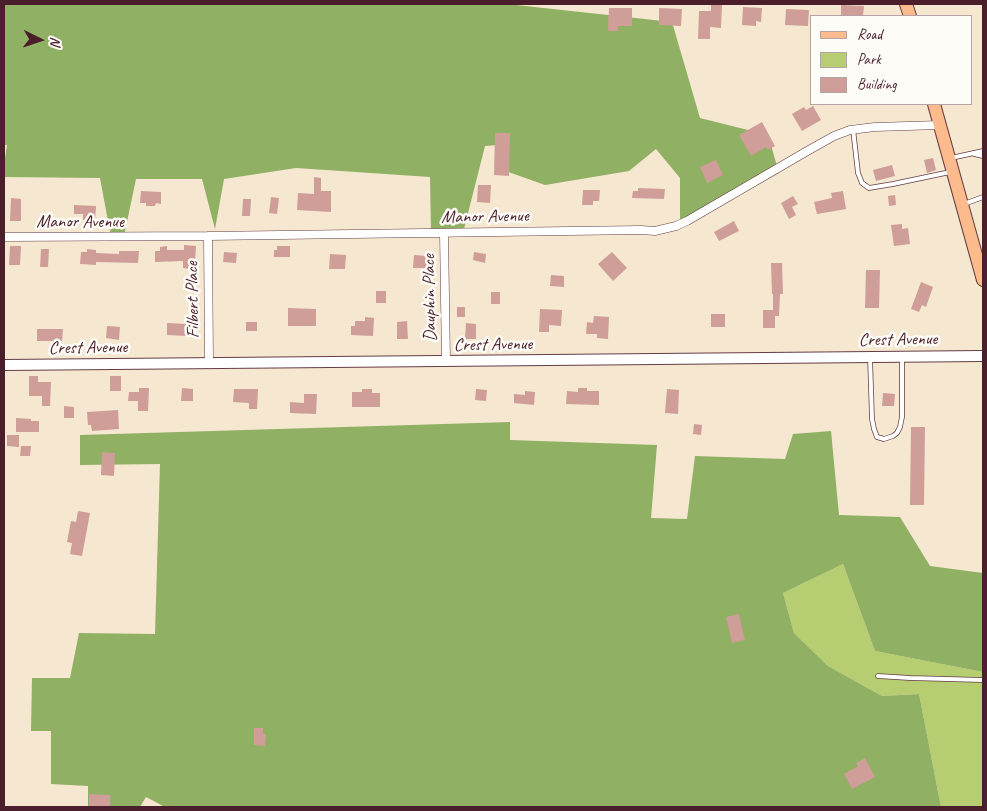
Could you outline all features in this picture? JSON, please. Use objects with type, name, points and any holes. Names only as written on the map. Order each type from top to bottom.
[{"type":"main road","points":[[934,105],[983,280]]},
{"type":"street","name":"Manor Avenue","points":[[4,237],[655,231],[676,226],[834,136],[853,129],[940,125]]},
{"type":"street","name":"Dauphin Place","points":[[444,233],[446,362]]},
{"type":"street","name":"Filbert Place","points":[[208,236],[209,363]]},
{"type":"street","name":"Crest Avenue","points":[[4,365],[983,356]]},
{"type":"lane","points":[[853,129],[858,173],[862,183],[869,188],[953,171]]},
{"type":"lane","points":[[949,158],[983,151]]},
{"type":"lane","points":[[972,153],[983,156]]},
{"type":"lane","points":[[962,205],[983,197]]},
{"type":"lane","points":[[870,356],[872,419],[877,437],[884,439],[897,433],[900,427],[902,417],[902,356]]},
{"type":"lane","points":[[878,676],[983,680]]},
{"type":"green space","points":[[4,4],[507,4],[672,22],[700,118],[768,135],[779,173],[680,225],[680,178],[656,149],[629,171],[545,185],[500,169],[498,145],[485,146],[463,233],[431,233],[430,177],[296,168],[224,179],[215,229],[202,179],[136,179],[124,236],[111,237],[100,178],[4,177],[7,145],[4,145]]},
{"type":"green space","points":[[510,422],[510,440],[657,445],[651,518],[687,519],[695,456],[785,459],[793,434],[831,431],[839,515],[900,517],[930,566],[983,573],[983,672],[875,651],[843,564],[783,593],[794,633],[828,666],[882,696],[919,694],[941,807],[165,807],[146,797],[140,807],[88,807],[88,786],[51,784],[51,731],[31,731],[32,678],[70,678],[79,633],[155,634],[160,464],[80,465],[80,435]]},
{"type":"green space","points":[[843,564],[875,651],[983,672],[983,807],[941,807],[919,694],[882,696],[828,666],[794,633],[783,593]]},
{"type":"building","points":[[711,4],[722,4],[721,28],[710,27],[710,39],[698,39],[699,11],[711,11]]},
{"type":"building","points":[[841,5],[864,6],[863,15],[841,15]]},
{"type":"building","points":[[743,7],[762,8],[761,22],[756,21],[756,26],[742,25]]},
{"type":"building","points":[[609,8],[632,8],[632,26],[618,26],[618,31],[608,31]]},
{"type":"building","points":[[659,8],[682,9],[681,26],[659,25]]},
{"type":"building","points":[[786,9],[809,10],[808,26],[785,25]]},
{"type":"building","points":[[813,106],[821,120],[802,131],[792,114],[804,107],[806,110]]},
{"type":"building","points":[[762,122],[775,146],[768,150],[766,147],[751,156],[739,135]]},
{"type":"building","points":[[495,133],[510,133],[509,176],[494,175]]},
{"type":"building","points":[[933,158],[936,170],[927,173],[924,160]]},
{"type":"building","points":[[716,160],[723,175],[707,183],[700,167]]},
{"type":"building","points":[[892,165],[895,176],[876,181],[873,170]]},
{"type":"building","points":[[314,177],[321,178],[321,191],[331,191],[331,212],[297,210],[298,193],[314,194]]},
{"type":"building","points":[[478,185],[491,185],[490,203],[477,202]]},
{"type":"building","points":[[638,188],[665,189],[664,199],[632,198],[633,191],[638,191]]},
{"type":"building","points":[[583,190],[600,190],[599,201],[593,201],[593,205],[582,205]]},
{"type":"building","points":[[141,191],[161,192],[161,204],[156,203],[155,206],[146,206],[146,203],[140,203]]},
{"type":"building","points":[[843,191],[846,209],[817,214],[814,202],[832,198],[831,193]]},
{"type":"building","points":[[895,195],[896,205],[889,206],[888,196]]},
{"type":"building","points":[[793,196],[798,204],[792,207],[796,215],[789,219],[781,203]]},
{"type":"building","points":[[271,197],[279,198],[277,214],[269,213]]},
{"type":"building","points":[[11,198],[21,199],[21,221],[10,221]]},
{"type":"building","points":[[243,199],[251,199],[250,216],[242,216]]},
{"type":"building","points":[[74,205],[96,206],[95,221],[83,220],[83,214],[74,214]]},
{"type":"building","points":[[734,221],[739,231],[719,241],[714,232]]},
{"type":"building","points":[[902,224],[902,229],[908,228],[910,244],[894,246],[891,225]]},
{"type":"building","points":[[184,245],[196,246],[195,263],[190,263],[190,269],[183,268],[183,261],[155,262],[155,251],[160,251],[160,247],[167,246],[167,250],[184,250]]},
{"type":"building","points":[[10,246],[21,246],[20,265],[9,265]]},
{"type":"building","points":[[277,246],[290,246],[290,257],[274,257],[274,250],[277,250]]},
{"type":"building","points":[[41,249],[49,249],[48,267],[40,267]]},
{"type":"building","points":[[87,249],[96,250],[96,253],[119,254],[119,251],[139,251],[138,263],[96,262],[96,265],[80,264],[81,252],[87,252]]},
{"type":"building","points":[[224,252],[237,253],[236,263],[223,262]]},
{"type":"building","points":[[474,252],[486,254],[485,263],[473,260]]},
{"type":"building","points":[[612,252],[627,268],[613,281],[598,264]]},
{"type":"building","points":[[330,254],[346,255],[345,269],[329,269]]},
{"type":"building","points":[[414,255],[428,256],[428,268],[413,268]]},
{"type":"building","points":[[771,263],[782,263],[783,294],[780,294],[779,316],[775,316],[775,328],[763,328],[763,310],[773,310]]},
{"type":"building","points":[[866,270],[880,270],[879,308],[865,308]]},
{"type":"building","points":[[551,275],[564,276],[564,287],[550,286]]},
{"type":"building","points":[[921,282],[933,287],[926,307],[922,305],[919,312],[911,309]]},
{"type":"building","points":[[376,291],[386,291],[386,303],[376,303]]},
{"type":"building","points":[[491,292],[500,292],[500,304],[491,304]]},
{"type":"building","points":[[457,307],[465,307],[465,317],[457,317]]},
{"type":"building","points":[[288,308],[316,309],[316,326],[288,326]]},
{"type":"building","points":[[540,309],[562,310],[561,326],[549,325],[549,332],[539,332]]},
{"type":"building","points":[[711,314],[725,314],[725,327],[711,327]]},
{"type":"building","points":[[594,316],[609,317],[608,339],[597,338],[597,334],[586,334],[587,322],[593,323]]},
{"type":"building","points":[[365,317],[374,318],[373,336],[351,335],[351,326],[355,326],[355,321],[365,321]]},
{"type":"building","points":[[407,321],[408,339],[397,339],[397,322]]},
{"type":"building","points":[[246,322],[257,322],[257,331],[246,331]]},
{"type":"building","points":[[167,323],[187,324],[187,336],[167,335]]},
{"type":"building","points":[[466,323],[476,324],[476,339],[465,339]]},
{"type":"building","points":[[107,326],[120,327],[119,340],[106,338]]},
{"type":"building","points":[[37,329],[63,329],[62,341],[37,341]]},
{"type":"building","points":[[29,376],[38,376],[38,382],[51,382],[50,406],[42,406],[42,396],[29,396]]},
{"type":"building","points":[[110,376],[121,376],[121,391],[110,391]]},
{"type":"building","points":[[139,388],[149,388],[148,411],[138,411],[138,401],[128,401],[129,392],[139,392]]},
{"type":"building","points":[[182,388],[193,389],[193,401],[181,401]]},
{"type":"building","points":[[578,388],[587,388],[587,391],[599,391],[599,405],[566,404],[567,391],[578,392]]},
{"type":"building","points":[[234,389],[258,389],[257,409],[249,409],[249,403],[233,402]]},
{"type":"building","points":[[362,389],[372,389],[372,393],[380,393],[380,407],[352,407],[352,392],[362,392]]},
{"type":"building","points":[[476,389],[487,390],[486,401],[475,400]]},
{"type":"building","points":[[667,389],[679,390],[678,414],[665,413]]},
{"type":"building","points":[[525,391],[535,392],[534,405],[514,403],[514,394],[525,395]]},
{"type":"building","points":[[883,393],[895,394],[894,406],[882,406]]},
{"type":"building","points":[[304,394],[317,394],[316,414],[290,413],[290,402],[304,403]]},
{"type":"building","points":[[64,406],[74,407],[74,418],[64,418]]},
{"type":"building","points":[[118,410],[119,429],[92,431],[91,425],[88,425],[87,412]]},
{"type":"building","points":[[16,418],[39,421],[39,432],[16,432]]},
{"type":"building","points":[[694,424],[702,425],[701,435],[693,434]]},
{"type":"building","points":[[911,427],[925,427],[924,505],[910,505]]},
{"type":"building","points":[[7,435],[19,435],[19,447],[7,446]]},
{"type":"building","points":[[21,446],[31,446],[30,456],[20,456]]},
{"type":"building","points":[[102,452],[115,453],[114,476],[101,475]]},
{"type":"building","points":[[78,511],[90,513],[82,556],[70,554],[72,543],[67,542],[71,521],[76,522]]},
{"type":"building","points":[[739,614],[745,640],[732,643],[726,617]]},
{"type":"building","points":[[254,728],[263,728],[263,734],[266,734],[265,746],[254,745]]},
{"type":"building","points":[[865,758],[875,777],[852,789],[844,774],[858,766],[856,763]]},
{"type":"building","points":[[89,794],[110,795],[110,807],[89,807]]}]
